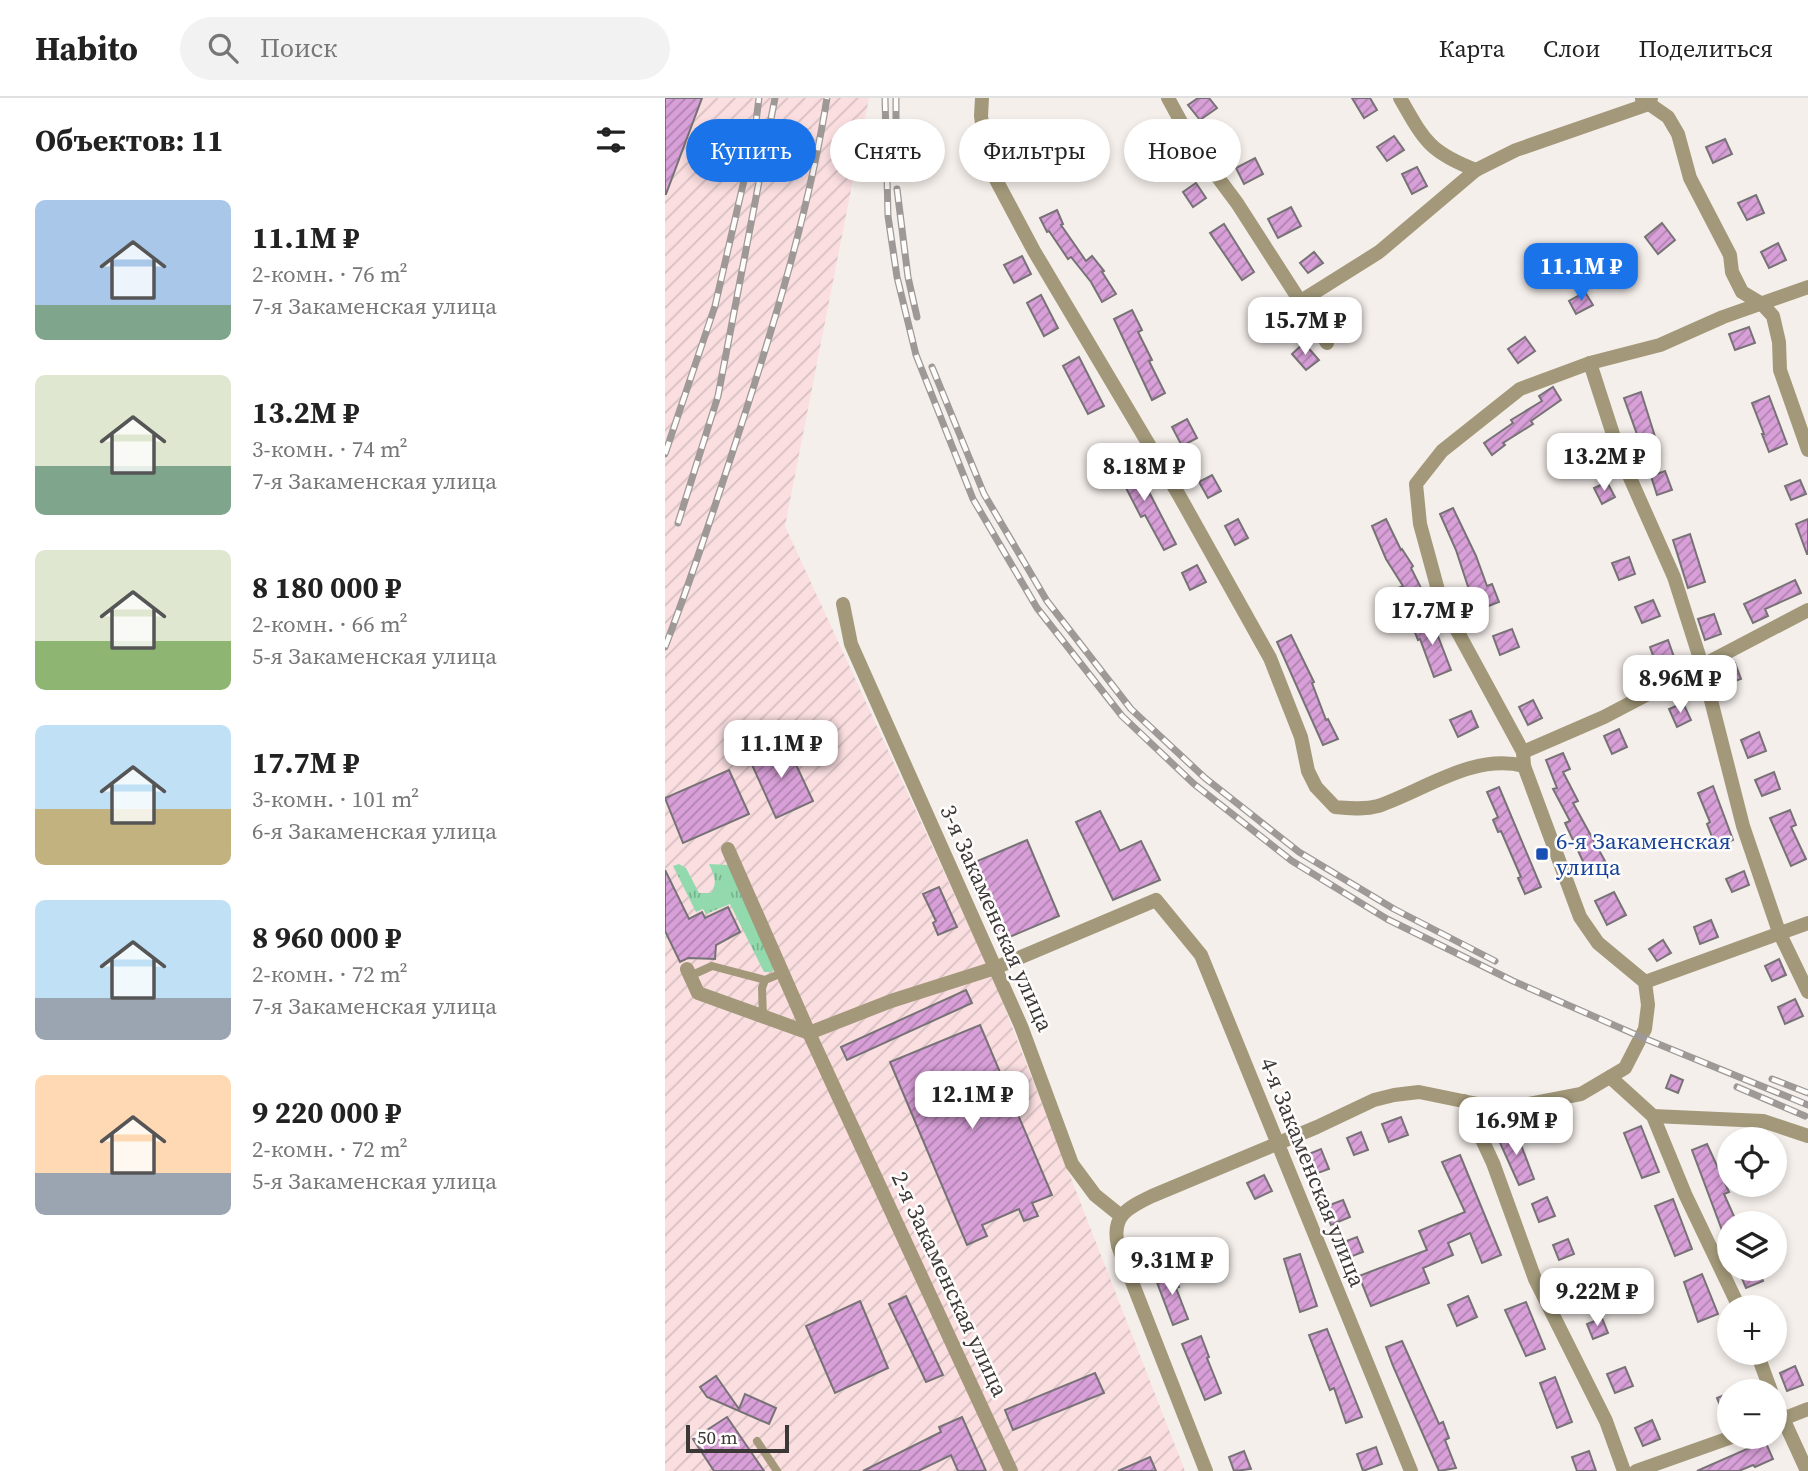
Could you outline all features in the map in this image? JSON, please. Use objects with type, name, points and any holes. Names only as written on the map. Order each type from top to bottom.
[{"type":"street","points":[[982,98],[981,116],[985,146],[994,176],[1034,251],[1180,497],[1270,658],[1301,737],[1308,772],[1316,787],[1335,807],[1358,809],[1376,806],[1456,773],[1487,764],[1523,759],[1808,610]]},
{"type":"street","points":[[1168,98],[1193,144],[1237,203],[1327,343]]},
{"type":"street","points":[[1400,98],[1424,140],[1448,160],[1476,170]]},
{"type":"street","points":[[1301,301],[1380,252],[1476,170],[1516,150],[1647,100],[1668,117],[1678,134],[1690,178],[1730,255],[1732,272],[1742,292],[1762,304],[1773,316],[1779,342],[1780,370],[1808,450]]},
{"type":"street","points":[[1206,1471],[1118,1246],[1114,1231],[1121,1216],[1132,1206],[1374,1100],[1419,1092],[1502,1109],[1581,1094],[1625,1068],[1645,1029],[1648,1005],[1644,982],[1598,943],[1580,917],[1523,759],[1441,601],[1420,524],[1416,484],[1442,451],[1520,388],[1590,363],[1660,345],[1723,317],[1808,287]]},
{"type":"street","points":[[1590,363],[1619,453],[1674,577],[1702,665],[1742,826],[1779,932],[1808,992]]},
{"type":"street","name":"3-я Закаменская улица","points":[[843,604],[851,644],[1021,1026],[1072,1164],[1095,1195],[1121,1216]]},
{"type":"street","name":"2-я Закаменская улица","points":[[728,849],[809,1033],[1011,1471]]},
{"type":"street","name":"4-я Закаменская улица","points":[[995,968],[1156,900],[1201,955],[1411,1471]]},
{"type":"street","points":[[1644,982],[1808,923]]},
{"type":"street","points":[[688,973],[698,993],[809,1033],[891,1001],[995,968]]},
{"type":"street","points":[[1609,1077],[1653,1116],[1685,1194],[1733,1295]]},
{"type":"street","points":[[1464,1101],[1493,1163],[1535,1279],[1606,1421],[1624,1471]]},
{"type":"street","points":[[1653,1116],[1763,1121],[1808,1136]]},
{"type":"street","points":[[1787,1417],[1808,1409]]},
{"type":"street","points":[[1787,1437],[1807,1471]]},
{"type":"street","points":[[1636,1471],[1717,1443]]},
{"type":"lane","points":[[688,973],[712,966],[765,980],[782,973]]},
{"type":"lane","points":[[763,1018],[762,988],[765,980]]},
{"type":"lane","points":[[757,1441],[777,1471]]},
{"type":"shaded area","points":[[665,98],[869,98],[865,119],[830,119],[830,182],[853,182],[785,526],[995,983],[1185,1471],[665,1471]]},
{"type":"green space","points":[[679,864],[686,868],[699,893],[711,893],[713,889],[715,879],[709,864],[728,865],[774,965],[772,972],[764,972],[730,904],[706,914],[703,909],[696,912],[673,866]]},
{"type":"building","points":[[665,98],[702,98],[694,119],[686,119],[686,141],[665,194]]},
{"type":"building","points":[[1198,98],[1209,98],[1217,108],[1199,119],[1188,105]]},
{"type":"building","points":[[1352,98],[1370,98],[1377,110],[1364,118]]},
{"type":"building","points":[[1394,136],[1404,150],[1387,161],[1377,147]]},
{"type":"building","points":[[1725,139],[1732,154],[1713,163],[1706,147]]},
{"type":"building","points":[[1255,158],[1263,174],[1244,184],[1241,165]]},
{"type":"building","points":[[1417,167],[1427,186],[1412,194],[1402,174]]},
{"type":"building","points":[[1196,183],[1206,198],[1193,207],[1183,192]]},
{"type":"building","points":[[1756,195],[1764,213],[1747,220],[1738,203]]},
{"type":"building","points":[[1291,207],[1301,226],[1278,238],[1268,219]]},
{"type":"building","points":[[1057,210],[1063,224],[1061,225],[1086,261],[1092,256],[1104,271],[1102,272],[1116,294],[1102,302],[1091,282],[1071,257],[1068,259],[1049,231],[1047,232],[1040,218]]},
{"type":"building","points":[[1662,223],[1675,240],[1658,254],[1645,237]]},
{"type":"building","points":[[1224,224],[1254,272],[1242,280],[1210,233]]},
{"type":"building","points":[[1778,243],[1786,260],[1769,268],[1761,252]]},
{"type":"building","points":[[1314,252],[1323,263],[1308,273],[1300,263]]},
{"type":"building","points":[[1022,256],[1031,274],[1014,283],[1004,265]]},
{"type":"building","points":[[1585,292],[1593,305],[1576,314],[1569,301]]},
{"type":"building","points":[[1041,295],[1058,328],[1044,336],[1027,303]]},
{"type":"building","points":[[1272,300],[1281,312],[1266,323],[1257,311]]},
{"type":"building","points":[[1132,310],[1142,330],[1138,332],[1152,360],[1149,361],[1165,393],[1152,400],[1114,319]]},
{"type":"building","points":[[1749,327],[1755,343],[1735,350],[1729,334]]},
{"type":"building","points":[[1525,337],[1535,351],[1518,363],[1508,349]]},
{"type":"building","points":[[1304,343],[1319,360],[1306,370],[1292,354]]},
{"type":"building","points":[[1079,357],[1104,406],[1088,414],[1063,366]]},
{"type":"building","points":[[1553,387],[1561,400],[1531,421],[1533,424],[1503,443],[1505,445],[1492,455],[1484,443],[1513,423],[1511,420],[1542,401],[1539,396]]},
{"type":"building","points":[[1641,392],[1658,446],[1643,451],[1624,398]]},
{"type":"building","points":[[1769,396],[1787,444],[1769,452],[1752,403]]},
{"type":"building","points":[[1187,419],[1197,438],[1182,446],[1172,427]]},
{"type":"building","points":[[1130,461],[1176,544],[1164,550],[1145,515],[1141,517],[1124,484],[1121,486],[1113,470]]},
{"type":"building","points":[[1665,471],[1672,490],[1657,495],[1651,476]]},
{"type":"building","points":[[1212,475],[1221,491],[1208,498],[1199,482]]},
{"type":"building","points":[[1800,480],[1806,494],[1791,500],[1785,486]]},
{"type":"building","points":[[1607,482],[1615,497],[1602,504],[1594,488]]},
{"type":"building","points":[[1453,508],[1487,586],[1492,584],[1499,602],[1476,611],[1456,550],[1440,514]]},
{"type":"building","points":[[1238,519],[1248,538],[1235,545],[1225,526]]},
{"type":"building","points":[[1386,519],[1401,550],[1413,566],[1411,568],[1423,592],[1404,601],[1398,588],[1403,586],[1386,559],[1372,526]]},
{"type":"building","points":[[1808,519],[1808,554],[1807,554],[1796,524]]},
{"type":"building","points":[[1690,534],[1705,582],[1688,588],[1673,540]]},
{"type":"building","points":[[1629,557],[1635,574],[1619,580],[1612,563]]},
{"type":"building","points":[[1197,565],[1206,582],[1190,590],[1182,573]]},
{"type":"building","points":[[1795,580],[1801,593],[1765,609],[1768,616],[1753,623],[1744,604]]},
{"type":"building","points":[[1653,600],[1660,616],[1642,623],[1635,607]]},
{"type":"building","points":[[1714,614],[1721,634],[1705,640],[1698,619]]},
{"type":"building","points":[[1431,618],[1451,670],[1434,677],[1412,625]]},
{"type":"building","points":[[1512,629],[1519,647],[1500,655],[1493,636]]},
{"type":"building","points":[[1291,635],[1314,682],[1312,683],[1326,720],[1328,719],[1338,739],[1323,745],[1277,642]]},
{"type":"building","points":[[1668,640],[1674,657],[1656,664],[1650,647]]},
{"type":"building","points":[[1735,663],[1741,679],[1723,685],[1717,669]]},
{"type":"building","points":[[1533,700],[1542,718],[1528,725],[1519,707]]},
{"type":"building","points":[[1683,703],[1691,720],[1677,727],[1669,709]]},
{"type":"building","points":[[1471,711],[1478,727],[1458,737],[1450,720]]},
{"type":"building","points":[[1619,729],[1627,747],[1612,754],[1604,736]]},
{"type":"building","points":[[1759,732],[1766,751],[1748,758],[1741,740]]},
{"type":"building","points":[[785,741],[813,801],[776,818],[749,758]]},
{"type":"building","points":[[1563,753],[1570,769],[1563,772],[1578,801],[1573,803],[1605,861],[1587,870],[1565,823],[1570,821],[1553,789],[1557,788],[1546,760]]},
{"type":"building","points":[[729,770],[749,814],[683,843],[665,798]]},
{"type":"building","points":[[1774,772],[1780,789],[1762,796],[1755,780]]},
{"type":"building","points":[[1713,786],[1733,840],[1716,847],[1707,824],[1710,822],[1698,793]]},
{"type":"building","points":[[1499,787],[1541,887],[1525,894],[1518,878],[1521,877],[1501,831],[1498,832],[1493,820],[1498,817],[1487,792]]},
{"type":"building","points":[[1790,810],[1796,825],[1791,827],[1806,859],[1791,866],[1770,818]]},
{"type":"building","points":[[1100,811],[1120,851],[1141,841],[1160,880],[1113,900],[1076,822]]},
{"type":"building","points":[[1027,840],[1059,916],[1000,941],[968,865]]},
{"type":"building","points":[[665,870],[689,919],[702,912],[705,918],[728,907],[740,932],[716,945],[715,959],[688,958],[680,962],[665,931]]},
{"type":"building","points":[[1744,871],[1749,885],[1732,892],[1726,879]]},
{"type":"building","points":[[939,887],[957,927],[938,935],[933,923],[936,921],[923,894]]},
{"type":"building","points":[[1614,892],[1626,915],[1607,925],[1595,901]]},
{"type":"building","points":[[1711,920],[1718,937],[1700,944],[1694,927]]},
{"type":"building","points":[[1663,940],[1671,953],[1657,961],[1649,949]]},
{"type":"building","points":[[1779,959],[1786,975],[1772,981],[1765,966]]},
{"type":"building","points":[[966,990],[972,1003],[847,1060],[841,1047]]},
{"type":"building","points":[[1795,999],[1803,1016],[1785,1024],[1778,1007]]},
{"type":"building","points":[[980,1025],[1052,1195],[1032,1203],[1038,1216],[1024,1221],[1019,1209],[982,1225],[987,1236],[967,1245],[890,1062]]},
{"type":"building","points":[[1671,1075],[1683,1080],[1678,1093],[1666,1088]]},
{"type":"building","points":[[1401,1117],[1408,1135],[1389,1142],[1382,1124]]},
{"type":"building","points":[[1641,1126],[1659,1172],[1642,1178],[1624,1133]]},
{"type":"building","points":[[1515,1129],[1534,1179],[1519,1185],[1497,1136]]},
{"type":"building","points":[[1361,1132],[1368,1150],[1354,1155],[1347,1138]]},
{"type":"building","points":[[1707,1144],[1717,1166],[1717,1197],[1725,1197],[1732,1211],[1717,1211],[1717,1217],[1692,1150]]},
{"type":"building","points":[[1321,1149],[1329,1169],[1312,1175],[1304,1156]]},
{"type":"building","points":[[1460,1155],[1501,1255],[1482,1263],[1470,1233],[1448,1243],[1453,1255],[1423,1268],[1429,1283],[1371,1306],[1359,1276],[1427,1250],[1419,1231],[1465,1212],[1442,1162]]},
{"type":"building","points":[[1264,1175],[1272,1191],[1255,1199],[1247,1183]]},
{"type":"building","points":[[1547,1197],[1555,1216],[1539,1222],[1532,1204]]},
{"type":"building","points":[[1673,1199],[1692,1249],[1675,1256],[1655,1206]]},
{"type":"building","points":[[1343,1200],[1350,1217],[1331,1225],[1324,1207]]},
{"type":"building","points":[[1357,1237],[1363,1252],[1342,1260],[1336,1245]]},
{"type":"building","points":[[1568,1239],[1574,1254],[1559,1260],[1553,1245]]},
{"type":"building","points":[[1300,1254],[1317,1306],[1300,1312],[1284,1259]]},
{"type":"building","points":[[1172,1270],[1188,1319],[1173,1325],[1155,1277]]},
{"type":"building","points":[[1702,1274],[1717,1314],[1698,1322],[1684,1282]]},
{"type":"building","points":[[1583,1277],[1590,1293],[1574,1300],[1567,1283]]},
{"type":"building","points":[[1743,1281],[1763,1281],[1746,1288]]},
{"type":"building","points":[[906,1296],[943,1375],[926,1382],[889,1304]]},
{"type":"building","points":[[1468,1296],[1477,1317],[1457,1326],[1448,1305]]},
{"type":"building","points":[[860,1301],[888,1368],[835,1393],[806,1326]]},
{"type":"building","points":[[1526,1302],[1545,1349],[1526,1356],[1505,1310]]},
{"type":"building","points":[[1602,1318],[1608,1333],[1593,1339],[1587,1324]]},
{"type":"building","points":[[1327,1329],[1362,1417],[1346,1423],[1334,1388],[1330,1390],[1309,1335]]},
{"type":"building","points":[[1201,1336],[1221,1393],[1205,1400],[1182,1344]]},
{"type":"building","points":[[1402,1341],[1439,1424],[1443,1422],[1449,1438],[1445,1440],[1456,1468],[1439,1471],[1393,1366],[1386,1347]]},
{"type":"building","points":[[1795,1366],[1803,1385],[1787,1391],[1787,1379],[1782,1379],[1780,1373]]},
{"type":"building","points":[[1625,1367],[1633,1386],[1615,1393],[1607,1374]]},
{"type":"building","points":[[1095,1373],[1104,1393],[1013,1430],[1005,1410]]},
{"type":"building","points":[[716,1376],[739,1409],[745,1394],[776,1408],[769,1424],[707,1397],[700,1387]]},
{"type":"building","points":[[1555,1377],[1572,1422],[1557,1428],[1540,1383]]},
{"type":"building","points":[[727,1417],[764,1471],[714,1471],[693,1439]]},
{"type":"building","points":[[962,1417],[986,1471],[958,1471],[951,1455],[918,1471],[863,1471],[941,1432],[939,1427]]},
{"type":"building","points":[[1652,1420],[1660,1439],[1643,1446],[1635,1428]]},
{"type":"building","points":[[1376,1447],[1382,1464],[1363,1471],[1357,1454]]},
{"type":"building","points":[[1747,1449],[1769,1449],[1773,1459],[1739,1471],[1697,1471]]},
{"type":"building","points":[[1244,1451],[1251,1469],[1234,1471],[1229,1457]]},
{"type":"building","points":[[1589,1451],[1596,1471],[1577,1471],[1572,1457]]},
{"type":"building","points":[[1150,1457],[1156,1471],[1118,1471]]},
{"type":"railway","points":[[665,454],[715,306],[754,137],[759,98]]},
{"type":"railway","points":[[678,523],[718,396],[775,98]]},
{"type":"railway","points":[[665,647],[714,509],[779,304],[811,181],[827,98]]},
{"type":"railway","points":[[885,98],[888,216],[897,277],[916,355],[973,499],[1037,608],[1122,716],[1194,784],[1292,861],[1387,919],[1513,981],[1808,1105]]},
{"type":"railway","points":[[896,98],[896,119]]},
{"type":"railway","points":[[897,189],[908,277],[917,317]]},
{"type":"railway","points":[[932,367],[984,494],[1047,601],[1131,709],[1205,778],[1299,852],[1394,909],[1495,961]]},
{"type":"railway","points":[[1772,1079],[1808,1093]]},
{"type":"railway","points":[[1737,1087],[1805,1116]]},
{"type":"place","name":"6-я Закаменская улица","points":[[1542,854]]}]
